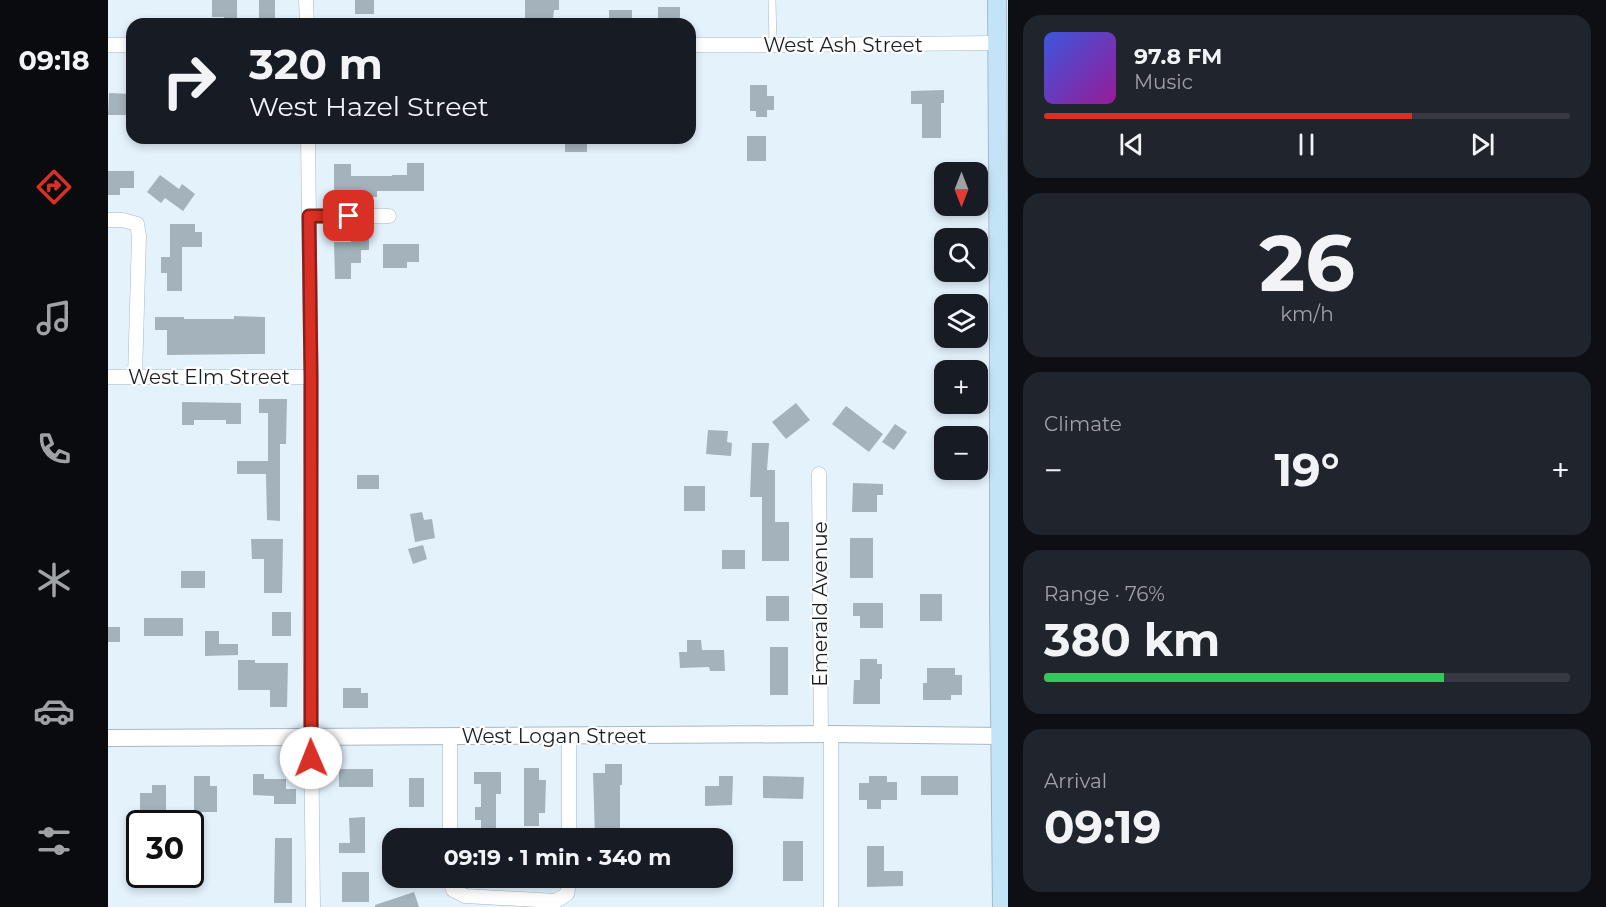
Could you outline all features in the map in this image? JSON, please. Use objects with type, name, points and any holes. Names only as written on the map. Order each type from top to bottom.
[{"type":"main road","points":[[997,0],[999,607],[1004,736],[1002,907]]},
{"type":"street","points":[[306,0],[307,18]]},
{"type":"street","name":"West Ash Street","points":[[696,45],[997,43]]},
{"type":"street","points":[[108,45],[126,45]]},
{"type":"street","points":[[308,144],[313,907]]},
{"type":"street","points":[[309,216],[389,216]]},
{"type":"street","points":[[108,220],[123,220],[137,224],[139,236],[135,377]]},
{"type":"street","name":"West Elm Street","points":[[108,377],[311,377]]},
{"type":"street","name":"Emerald Avenue","points":[[819,474],[831,907]]},
{"type":"street","name":"West Logan Street","points":[[108,738],[826,734],[1004,736]]},
{"type":"street","points":[[450,736],[450,828]]},
{"type":"street","points":[[568,736],[570,828]]},
{"type":"street","points":[[456,888],[465,896],[556,901],[567,894],[568,888]]},
{"type":"lane","points":[[772,0],[773,45]]},
{"type":"building","points":[[212,0],[237,0],[237,18],[212,17]]},
{"type":"building","points":[[259,0],[275,0],[275,18],[259,18]]},
{"type":"building","points":[[355,0],[374,0],[374,14],[355,14]]},
{"type":"building","points":[[525,0],[559,0],[559,10],[554,10],[553,18],[525,18]]},
{"type":"building","points":[[658,7],[680,7],[680,18],[658,18]]},
{"type":"building","points":[[609,10],[632,10],[632,18],[609,18]]},
{"type":"building","points":[[750,85],[767,85],[767,96],[774,96],[774,110],[767,110],[767,117],[756,117],[756,111],[750,111]]},
{"type":"building","points":[[944,90],[944,103],[941,103],[941,138],[922,138],[922,104],[911,104],[911,91]]},
{"type":"building","points":[[109,93],[126,94],[126,115],[108,115]]},
{"type":"building","points":[[747,136],[766,136],[766,161],[747,161]]},
{"type":"building","points":[[565,144],[587,144],[587,152],[565,152]]},
{"type":"building","points":[[407,163],[424,163],[424,191],[377,191],[377,197],[355,197],[355,193],[334,193],[334,164],[351,164],[351,176],[392,176],[407,175]]},
{"type":"building","points":[[108,171],[134,171],[134,188],[120,188],[120,195],[108,195]]},
{"type":"building","points":[[160,175],[179,189],[182,184],[195,194],[183,211],[165,198],[161,203],[147,192]]},
{"type":"building","points":[[170,224],[195,224],[195,232],[202,232],[202,247],[182,247],[182,291],[167,291],[167,273],[161,273],[161,257],[170,257]]},
{"type":"building","points":[[351,237],[369,237],[369,250],[361,250],[361,263],[351,263],[351,279],[335,279],[334,242],[351,242]]},
{"type":"building","points":[[383,244],[419,244],[419,262],[407,262],[407,268],[383,268]]},
{"type":"building","points":[[234,316],[265,317],[265,354],[167,355],[167,330],[155,330],[155,317],[234,319]]},
{"type":"building","points":[[259,399],[287,399],[286,444],[280,444],[280,521],[267,520],[266,474],[237,474],[237,461],[268,461],[268,413],[259,413]]},
{"type":"building","points":[[182,402],[241,403],[241,424],[226,424],[226,420],[194,420],[194,425],[182,425]]},
{"type":"building","points":[[796,403],[810,420],[786,439],[772,422]]},
{"type":"building","points":[[846,406],[883,434],[869,452],[832,424]]},
{"type":"building","points":[[895,424],[907,432],[894,450],[882,442]]},
{"type":"building","points":[[708,430],[728,431],[727,442],[732,443],[731,456],[706,454]]},
{"type":"building","points":[[752,443],[769,443],[767,470],[775,470],[775,522],[789,522],[789,561],[762,561],[762,497],[750,497]]},
{"type":"building","points":[[357,475],[379,475],[379,489],[357,489]]},
{"type":"building","points":[[853,483],[883,484],[883,495],[877,495],[877,512],[852,512]]},
{"type":"building","points":[[684,486],[705,486],[705,511],[684,511]]},
{"type":"building","points":[[422,512],[424,520],[432,519],[435,538],[415,542],[410,514]]},
{"type":"building","points":[[850,538],[873,538],[873,578],[850,578]]},
{"type":"building","points":[[251,539],[283,539],[282,593],[264,593],[264,559],[252,559]]},
{"type":"building","points":[[423,545],[427,559],[413,564],[408,549]]},
{"type":"building","points":[[722,550],[745,550],[745,569],[722,569]]},
{"type":"building","points":[[181,571],[205,571],[205,588],[181,588]]},
{"type":"building","points":[[920,594],[942,594],[942,621],[920,621]]},
{"type":"building","points":[[766,596],[789,596],[789,621],[766,621]]},
{"type":"building","points":[[853,603],[883,603],[883,628],[860,628],[860,616],[853,616]]},
{"type":"building","points":[[272,612],[291,612],[291,636],[272,636]]},
{"type":"building","points":[[144,618],[183,618],[183,636],[144,636]]},
{"type":"building","points":[[108,627],[120,627],[120,642],[108,642]]},
{"type":"building","points":[[205,631],[219,631],[219,644],[238,644],[238,655],[205,656]]},
{"type":"building","points":[[687,640],[701,640],[702,650],[724,650],[725,671],[710,671],[709,667],[680,668],[679,652],[687,652]]},
{"type":"building","points":[[770,647],[788,647],[788,695],[770,695]]},
{"type":"building","points":[[860,659],[877,659],[877,664],[882,664],[880,704],[853,704],[854,680],[860,680]]},
{"type":"building","points":[[238,660],[255,660],[255,663],[288,663],[287,707],[270,707],[270,690],[238,690]]},
{"type":"building","points":[[927,668],[955,668],[955,675],[962,675],[962,695],[951,695],[951,700],[923,700],[923,683],[927,683]]},
{"type":"building","points":[[343,688],[361,688],[361,693],[368,693],[368,708],[343,708]]},
{"type":"building","points":[[605,764],[622,764],[620,828],[595,828],[593,773],[605,773]]},
{"type":"building","points":[[524,768],[539,768],[539,780],[546,780],[545,813],[539,813],[539,826],[524,826]]},
{"type":"building","points":[[339,769],[373,769],[373,787],[339,787]]},
{"type":"building","points":[[474,772],[501,772],[501,794],[496,794],[496,828],[481,828],[481,820],[475,820],[475,807],[481,807],[481,784],[474,784]]},
{"type":"building","points":[[253,774],[264,774],[264,779],[286,779],[286,789],[296,789],[296,804],[274,804],[274,796],[253,795]]},
{"type":"building","points":[[194,776],[210,776],[210,786],[217,786],[217,812],[194,810]]},
{"type":"building","points":[[719,776],[733,776],[732,805],[705,806],[705,786],[719,786]]},
{"type":"building","points":[[763,776],[804,777],[803,799],[763,798]]},
{"type":"building","points":[[869,776],[887,776],[887,782],[897,782],[897,800],[881,800],[881,809],[867,809],[867,800],[859,800],[859,783],[869,783]]},
{"type":"building","points":[[921,776],[958,776],[958,795],[921,795]]},
{"type":"building","points":[[409,778],[424,778],[424,807],[409,807]]},
{"type":"building","points":[[152,785],[166,785],[166,810],[140,810],[140,793],[152,793]]},
{"type":"building","points":[[365,817],[365,853],[339,853],[339,843],[350,843],[349,818]]},
{"type":"building","points":[[275,838],[292,838],[292,903],[274,903]]},
{"type":"building","points":[[783,841],[803,841],[803,881],[783,881]]},
{"type":"building","points":[[867,846],[884,846],[884,871],[903,871],[903,886],[867,887]]},
{"type":"building","points":[[342,872],[369,872],[369,902],[342,902]]},
{"type":"building","points":[[414,892],[419,907],[375,907],[375,905]]},
{"type":"route","points":[[311,758],[309,216],[349,216]]}]
